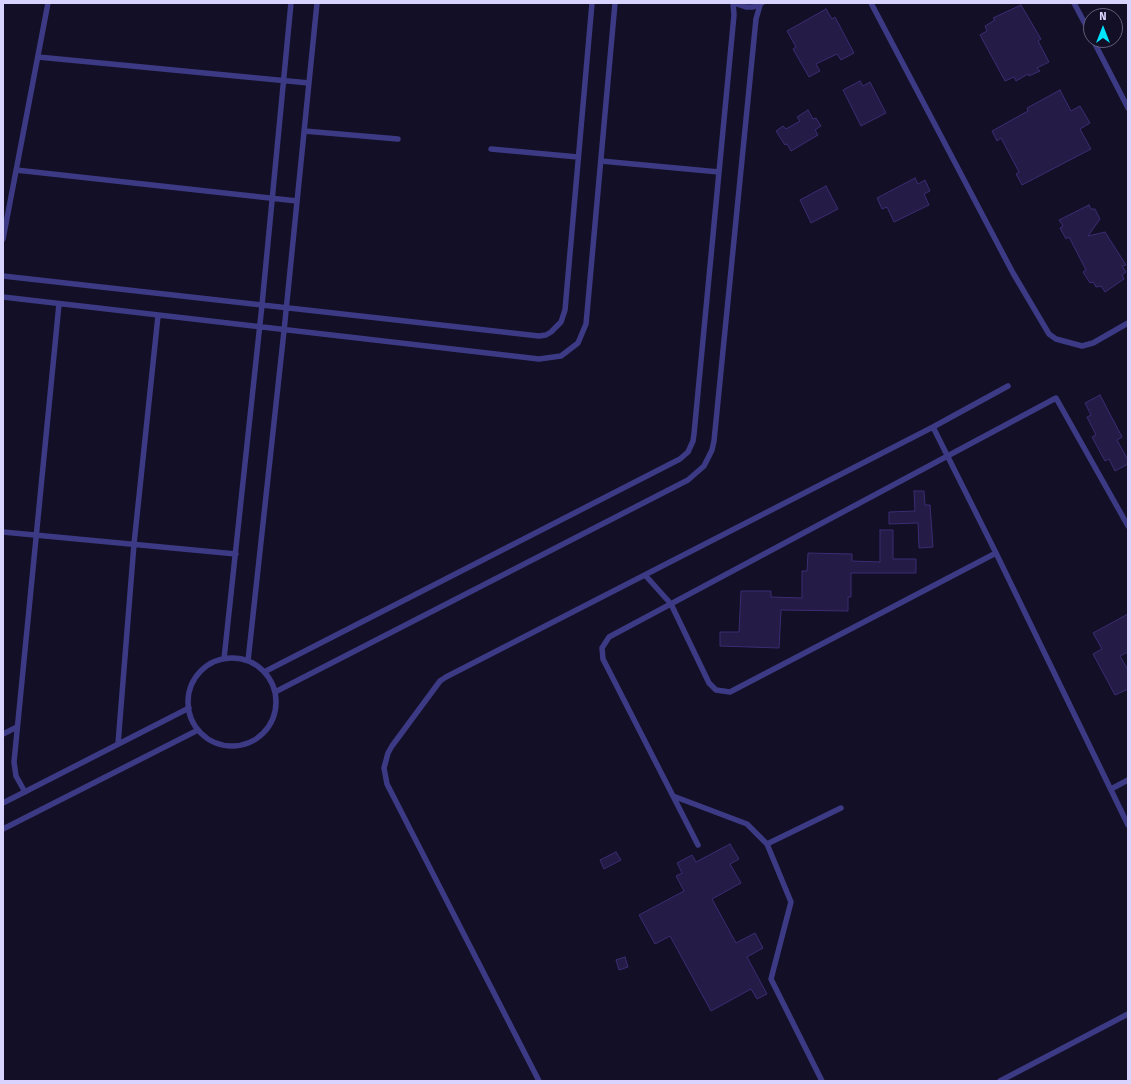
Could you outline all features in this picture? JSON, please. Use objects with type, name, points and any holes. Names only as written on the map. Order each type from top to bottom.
[{"type":"lane","points":[[3,240],[48,3]]},
{"type":"lane","points":[[224,659],[260,328],[291,3]]},
{"type":"lane","points":[[248,661],[287,308],[317,3]]},
{"type":"lane","points":[[3,276],[539,336],[551,332],[560,322],[564,310],[592,3]]},
{"type":"lane","points":[[3,297],[284,331],[539,359],[561,356],[578,343],[586,324],[615,3]]},
{"type":"lane","points":[[264,672],[684,456],[691,447],[694,434],[734,15],[733,3],[746,7],[761,4],[756,19],[714,441],[709,458],[704,466],[688,480],[275,692]]},
{"type":"lane","points":[[871,3],[1013,273],[1049,334],[1056,339],[1082,346],[1093,343],[1128,323]]},
{"type":"lane","points":[[1074,3],[1083,20]]},
{"type":"lane","points":[[1097,48],[1128,108]]},
{"type":"lane","points":[[38,57],[309,83]]},
{"type":"lane","points":[[304,131],[398,139]]},
{"type":"lane","points":[[491,149],[578,157]]},
{"type":"lane","points":[[601,161],[719,172]]},
{"type":"lane","points":[[16,170],[297,201]]},
{"type":"lane","points":[[25,792],[15,769],[59,304]]},
{"type":"lane","points":[[118,744],[134,544],[158,316]]},
{"type":"lane","points":[[540,1081],[387,784],[384,768],[385,760],[392,746],[440,681],[446,677],[932,427],[1008,386]]},
{"type":"lane","points":[[698,845],[603,659],[602,648],[610,637],[1056,398],[1128,526]]},
{"type":"lane","points":[[932,427],[996,552],[1128,825]]},
{"type":"lane","points":[[3,532],[236,554]]},
{"type":"lane","points":[[645,575],[671,604],[709,683],[716,690],[730,692],[996,552]]},
{"type":"lane","points":[[236,658],[248,661],[264,672],[271,681],[275,692],[276,700],[274,716],[265,731],[252,741],[244,744],[227,745],[211,740],[198,730],[190,716],[190,691],[196,676],[209,665],[224,659],[236,658]]},
{"type":"lane","points":[[3,803],[189,708]]},
{"type":"lane","points":[[3,734],[18,727]]},
{"type":"lane","points":[[3,828],[198,730]]},
{"type":"lane","points":[[1111,789],[1128,780]]},
{"type":"lane","points":[[673,796],[747,824],[767,844],[791,902],[771,979],[822,1081]]},
{"type":"lane","points":[[767,844],[841,808]]},
{"type":"lane","points":[[1000,1081],[1128,1014]]},
{"type":"building","points":[[1021,5],[1041,39],[1038,41],[1049,62],[1037,68],[1040,71],[1029,76],[1028,74],[1016,81],[1014,77],[1005,81],[980,35],[987,31],[985,26],[995,20],[993,18]]},
{"type":"building","points":[[826,9],[832,19],[835,17],[854,53],[841,60],[837,54],[816,64],[820,71],[809,77],[793,49],[796,47],[787,31]]},
{"type":"building","points":[[860,81],[863,86],[870,82],[886,113],[861,126],[843,90]]},
{"type":"building","points":[[1060,90],[1071,111],[1080,106],[1090,123],[1080,129],[1091,149],[1022,185],[1016,174],[1019,172],[1001,138],[997,141],[992,131],[1028,111],[1027,108]]},
{"type":"building","points":[[808,110],[813,119],[816,118],[821,126],[815,130],[818,135],[791,151],[776,131],[783,126],[786,129],[800,121],[797,117]]},
{"type":"building","points":[[915,178],[918,184],[925,180],[930,191],[924,194],[929,205],[894,222],[887,207],[882,209],[877,198]]},
{"type":"building","points":[[826,186],[838,209],[811,223],[800,200]]},
{"type":"building","points":[[1089,205],[1091,209],[1095,209],[1100,219],[1088,236],[1105,232],[1126,265],[1122,266],[1126,272],[1122,275],[1124,279],[1105,292],[1101,286],[1096,287],[1093,282],[1090,283],[1083,272],[1086,270],[1069,237],[1066,239],[1060,228],[1063,226],[1059,220]]},
{"type":"building","points":[[1100,395],[1122,437],[1117,440],[1128,460],[1128,464],[1115,471],[1109,459],[1105,461],[1092,437],[1096,435],[1087,417],[1091,415],[1085,403]]},
{"type":"building","points":[[914,491],[924,491],[925,505],[930,505],[933,547],[919,548],[918,523],[889,524],[889,512],[915,511]]},
{"type":"building","points":[[880,530],[893,530],[893,559],[916,559],[916,573],[851,573],[851,597],[848,597],[848,611],[781,610],[779,648],[720,646],[720,632],[739,632],[741,591],[771,591],[771,597],[802,598],[802,571],[807,571],[808,553],[852,554],[852,561],[880,562]]},
{"type":"building","points":[[1128,614],[1128,652],[1120,656],[1128,670],[1128,689],[1115,695],[1093,654],[1102,649],[1093,633]]},
{"type":"building","points":[[730,844],[739,859],[730,864],[741,883],[712,899],[736,943],[755,933],[763,948],[747,957],[767,994],[757,999],[751,989],[711,1011],[670,936],[655,944],[639,915],[684,891],[676,876],[682,873],[677,863],[692,855],[696,862]]},
{"type":"building","points":[[616,852],[621,860],[604,869],[600,860]]},
{"type":"building","points":[[625,957],[628,967],[619,970],[616,960]]}]
